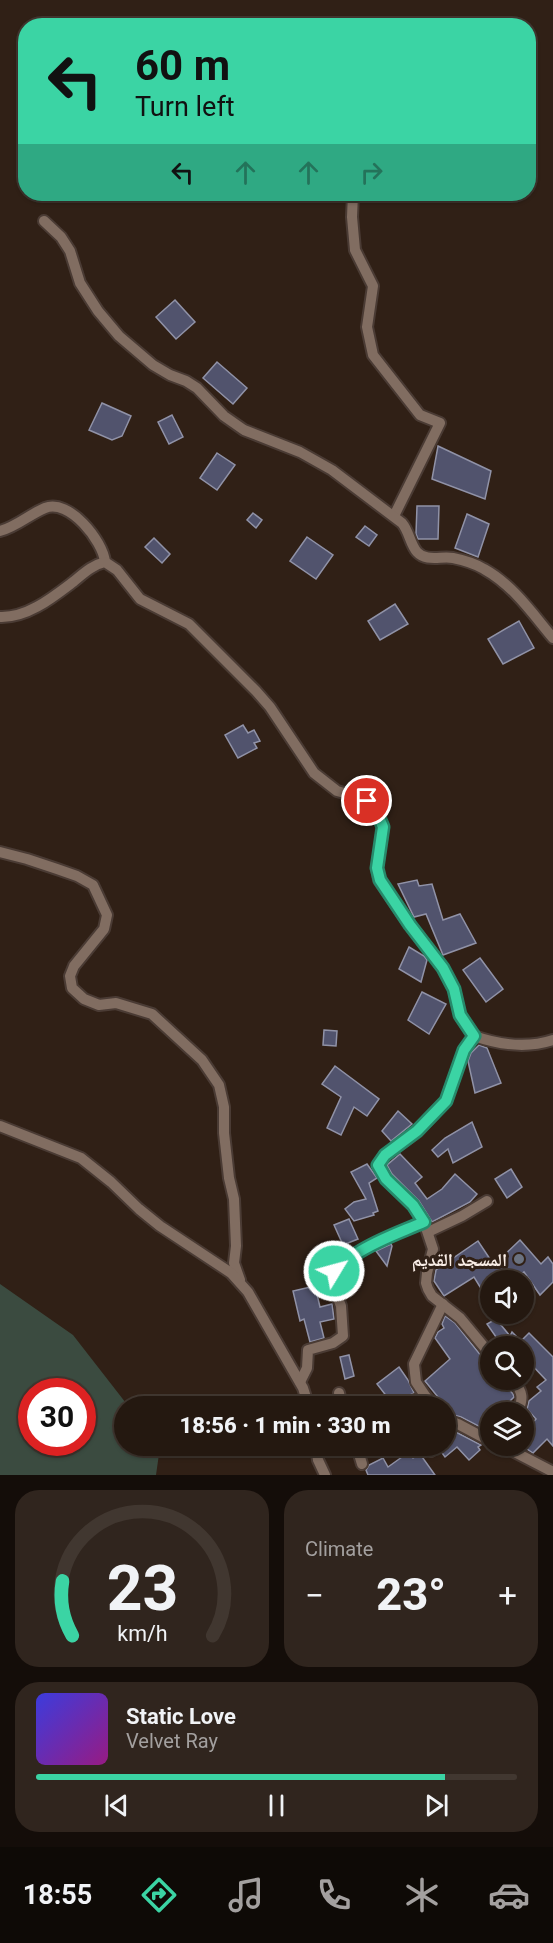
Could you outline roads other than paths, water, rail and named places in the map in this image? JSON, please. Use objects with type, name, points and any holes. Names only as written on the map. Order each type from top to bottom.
[{"type":"street","points":[[353,201],[355,250],[373,286],[367,327],[373,355],[420,415],[440,423],[394,516]]},
{"type":"street","points":[[44,221],[61,237],[70,250],[80,283],[102,317],[119,336],[153,365],[197,388],[224,416],[244,430],[314,459],[332,470],[407,528],[414,549],[421,555],[431,558],[451,557],[483,568],[512,590],[553,638]]},
{"type":"street","points":[[0,531],[46,507],[57,507],[81,521],[98,542],[105,562],[117,570],[140,599],[183,620],[264,699],[314,773],[337,791],[362,798],[375,808],[383,827],[377,868],[380,880],[443,968],[454,989],[460,1015],[474,1036],[503,1044],[527,1046],[553,1040]]},
{"type":"street","points":[[0,617],[23,613],[56,595],[94,566],[105,562]]},
{"type":"street","points":[[0,852],[57,868],[93,885],[107,915],[104,929],[74,966],[70,976],[72,988],[84,999],[99,1005],[116,1003],[152,1014],[202,1060],[219,1085],[224,1107],[224,1133],[229,1178],[234,1199],[236,1246],[234,1263],[240,1280]]},
{"type":"street","points":[[474,1036],[464,1050],[446,1101],[417,1131],[385,1155],[378,1165],[386,1179],[413,1205],[426,1227],[433,1249],[426,1282],[432,1296],[460,1318],[480,1342]]},
{"type":"street","points":[[0,1126],[81,1158],[160,1226],[240,1280],[300,1383],[305,1396]]},
{"type":"street","points":[[300,1383],[307,1368],[308,1350],[333,1343],[343,1336],[340,1306],[331,1280],[334,1271],[343,1268],[354,1255],[390,1235],[462,1216],[487,1202]]},
{"type":"street","points":[[425,1396],[416,1382],[414,1364],[442,1304]]},
{"type":"street","points":[[456,1424],[480,1436]]},
{"type":"street","points":[[317,1456],[326,1475]]},
{"type":"street","points":[[359,1456],[362,1464]]},
{"type":"street","points":[[524,1456],[553,1472]]},
{"type":"place","name":"المسجد القديم","points":[[519,1259]]}]
